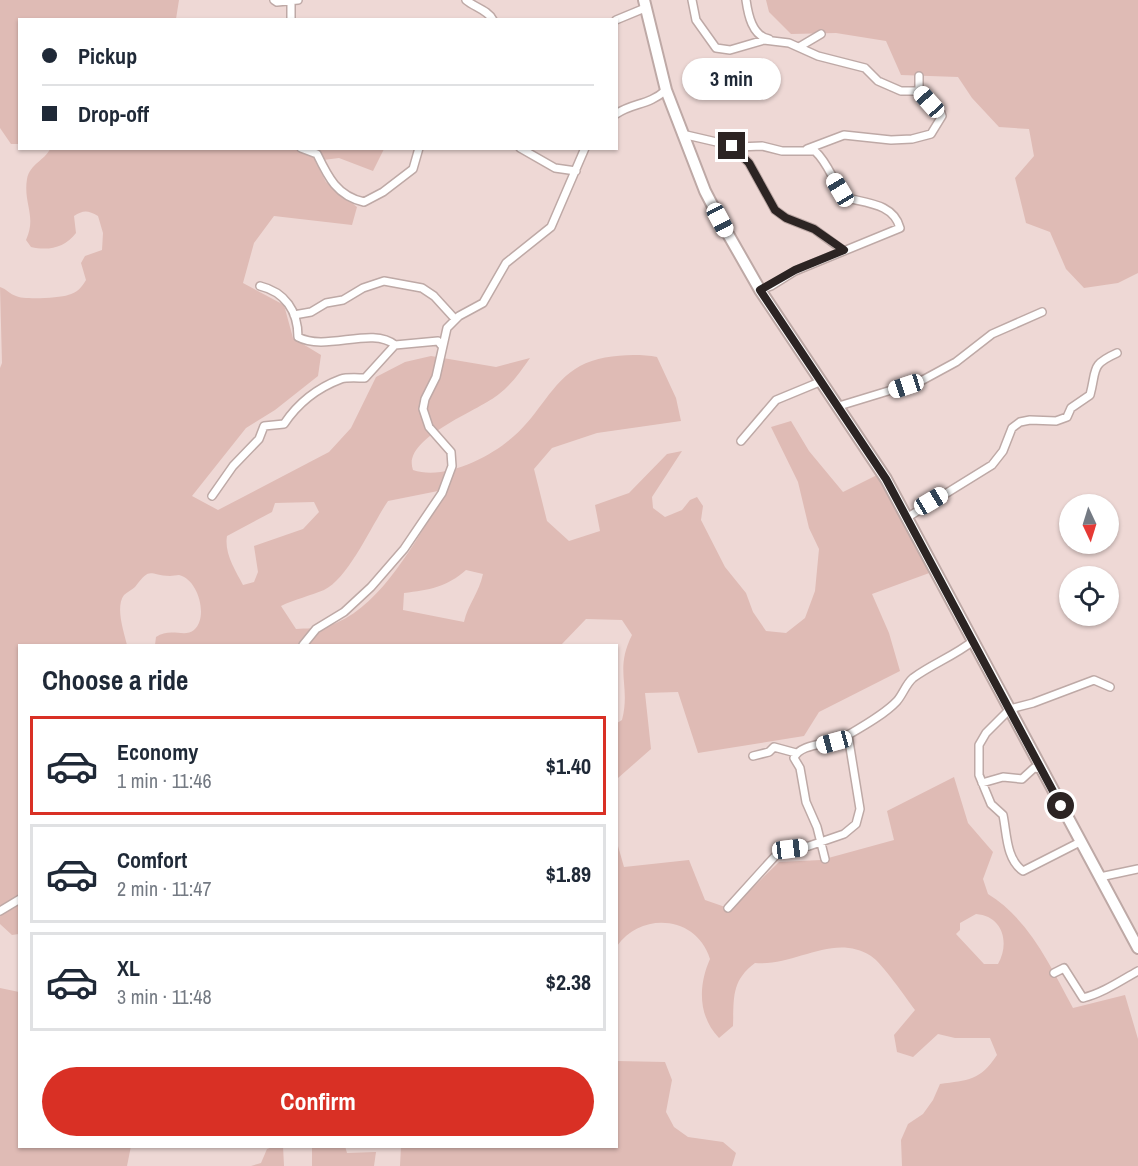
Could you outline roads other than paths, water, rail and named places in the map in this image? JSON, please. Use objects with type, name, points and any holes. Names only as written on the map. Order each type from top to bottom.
[{"type":"main road","points":[[645,4],[666,90],[682,134],[720,220],[760,290],[839,406],[908,517],[913,531],[1138,948]]},
{"type":"street","points":[[274,0],[294,1],[291,18]]},
{"type":"street","points":[[466,0],[490,14],[492,18]]},
{"type":"street","points":[[692,0],[696,20],[716,48],[730,50],[755,41],[774,40]]},
{"type":"street","points":[[746,0],[755,29],[763,38],[799,47],[818,56],[866,68],[878,81],[901,92],[919,91],[940,110],[942,116],[931,134],[912,139],[891,140],[843,135],[807,150]]},
{"type":"street","points":[[618,19],[645,4]]},
{"type":"street","points":[[799,47],[821,34]]},
{"type":"street","points":[[919,76],[919,91]]},
{"type":"street","points":[[618,113],[626,108],[654,100],[666,90]]},
{"type":"street","points":[[682,134],[732,146],[762,146],[782,151],[815,151],[827,162],[832,178],[847,198],[885,207],[900,224],[900,228],[795,270],[760,290]]},
{"type":"street","points":[[732,146],[749,163],[775,210],[786,218],[814,229],[844,250]]},
{"type":"street","points":[[306,150],[317,154],[330,180],[349,197],[364,202],[383,192],[413,169],[418,150]]},
{"type":"street","points":[[524,150],[555,168],[576,171]]},
{"type":"street","points":[[304,644],[316,629],[344,612],[371,587],[404,549],[442,493],[452,466],[451,452],[429,427],[423,409],[425,399],[436,377],[441,345],[447,328],[455,319],[483,303],[506,263],[551,227],[584,150]]},
{"type":"street","points":[[294,315],[311,312],[326,303],[342,300],[363,288],[384,282],[422,288],[434,296],[455,319]]},
{"type":"street","points":[[260,286],[277,290],[294,315],[297,337],[304,340],[329,342],[381,337],[395,345],[438,341],[441,345]]},
{"type":"street","points":[[839,406],[921,381],[956,362],[992,334],[1042,312]]},
{"type":"street","points":[[212,496],[233,466],[259,438],[264,426],[285,424],[296,407],[307,397],[342,378],[365,378],[395,345]]},
{"type":"street","points":[[908,517],[992,465],[1004,451],[1012,428],[1020,422],[1056,421],[1067,417],[1071,408],[1090,395],[1094,369],[1100,361],[1117,353]]},
{"type":"street","points":[[741,441],[776,400],[822,381]]},
{"type":"street","points":[[825,859],[822,842],[806,802],[800,768],[794,758],[796,753],[804,748],[834,742],[848,735],[897,701],[911,680],[934,664],[954,656],[973,641]]},
{"type":"street","points":[[1080,842],[1023,871],[1015,865],[1006,840],[1003,815],[991,804],[982,783],[978,762],[979,746],[986,733],[1010,709],[1094,680],[1110,687]]},
{"type":"street","points":[[728,908],[777,854],[844,834],[856,824],[860,809],[848,735]]},
{"type":"street","points":[[753,756],[769,752],[774,747],[796,753]]},
{"type":"street","points":[[982,783],[1004,777],[1022,779],[1034,768],[1042,769]]},
{"type":"street","points":[[1100,877],[1138,869]]},
{"type":"street","points":[[0,911],[18,900]]},
{"type":"street","points":[[1054,973],[1064,968],[1083,998],[1106,990],[1138,971]]}]
